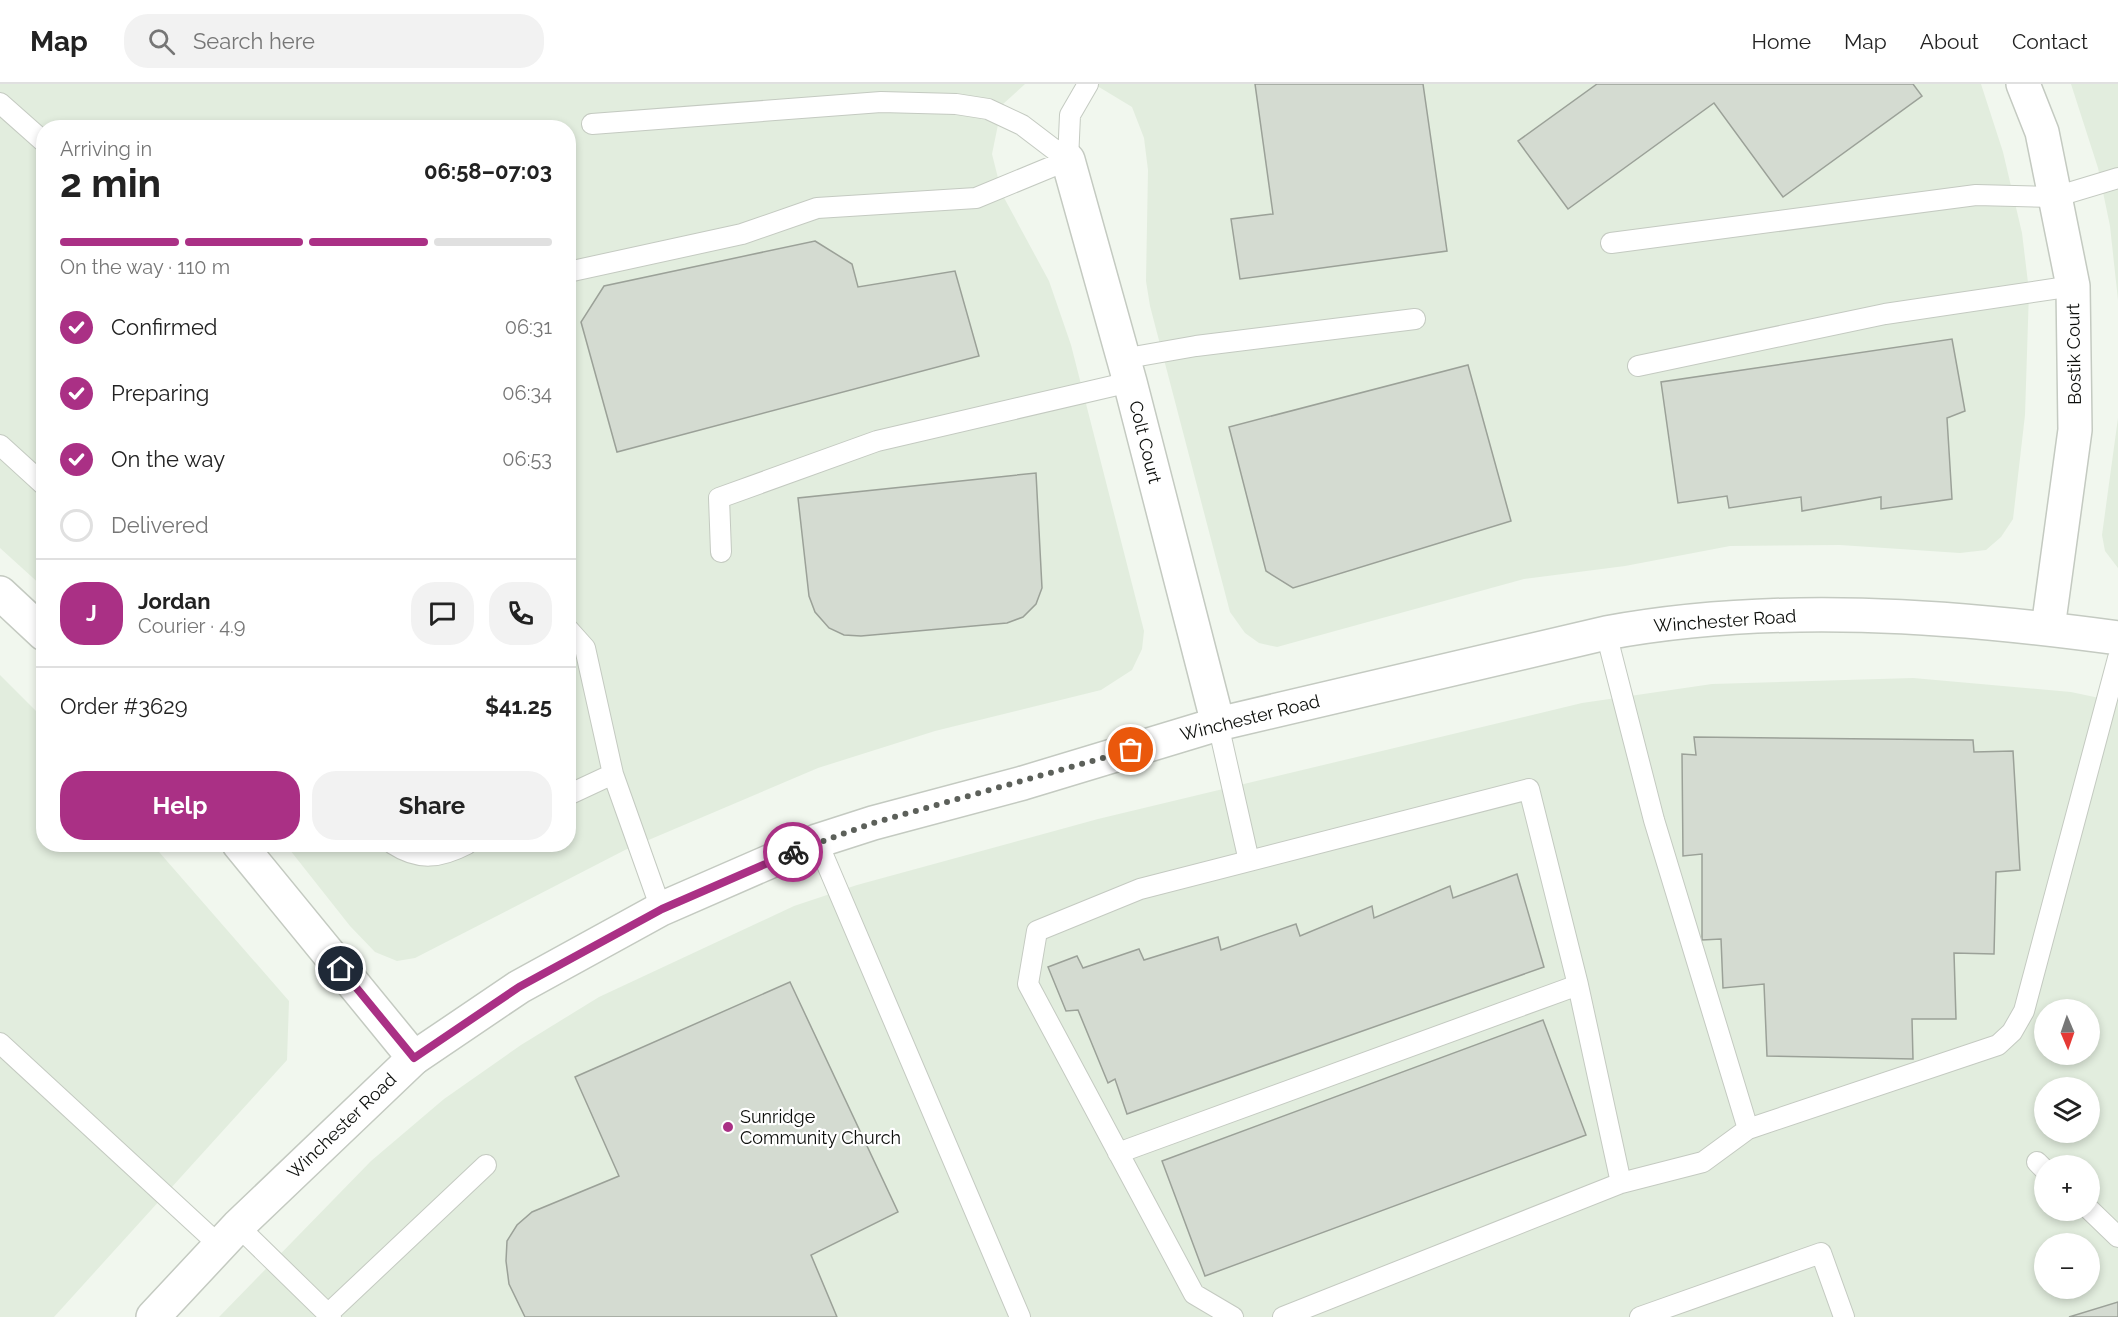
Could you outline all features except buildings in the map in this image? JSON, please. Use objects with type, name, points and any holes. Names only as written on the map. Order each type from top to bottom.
[{"type":"street","name":"Bostik Court","points":[[2023,84],[2042,132],[2073,286],[2075,430],[2048,628]]},
{"type":"street","name":"Colt Court","points":[[1068,160],[1126,370],[1218,724]]},
{"type":"street","points":[[0,593],[36,627]]},
{"type":"street","name":"Winchester Road","points":[[153,1317],[228,1235],[414,1058],[519,987],[662,909],[818,841],[1218,724],[1606,633],[1656,624],[1772,616],[1882,615],[2048,628],[2118,638]]},
{"type":"street","points":[[246,852],[414,1058]]},
{"type":"lane","points":[[1068,160],[1070,115],[1088,84]]},
{"type":"lane","points":[[592,124],[881,102],[956,104],[988,109],[1022,125],[1068,160]]},
{"type":"lane","points":[[3,112],[36,136]]},
{"type":"lane","points":[[576,270],[742,234],[817,208],[976,198],[1068,160]]},
{"type":"lane","points":[[1611,243],[1976,195],[2055,197],[2118,178]]},
{"type":"lane","points":[[1638,366],[1885,314],[2073,286]]},
{"type":"lane","points":[[721,552],[719,498],[877,441],[1126,370],[1196,346],[1416,319]]},
{"type":"lane","points":[[0,445],[36,477]]},
{"type":"lane","points":[[1606,633],[1654,819],[1748,1129]]},
{"type":"lane","points":[[576,638],[585,648],[613,774],[662,909]]},
{"type":"lane","points":[[1283,1317],[1621,1183],[1703,1162],[1748,1129],[1998,1045],[2012,1032],[2024,1011],[2118,658]]},
{"type":"lane","points":[[1218,724],[1250,861]]},
{"type":"lane","points":[[576,791],[613,774]]},
{"type":"lane","points":[[1233,1317],[1194,1294],[1028,984],[1037,931],[1140,890],[1529,789],[1578,985],[1621,1183]]},
{"type":"lane","points":[[818,841],[1020,1317]]},
{"type":"lane","points":[[405,852],[427,858],[452,852]]},
{"type":"lane","points":[[1118,1153],[1578,985]]},
{"type":"lane","points":[[0,1043],[228,1235],[329,1316],[486,1166]]},
{"type":"lane","points":[[2100,1219],[2118,1236]]},
{"type":"lane","points":[[1640,1317],[1821,1253],[1844,1317]]},
{"type":"shaded area","points":[[0,84],[1025,84],[1002,105],[992,154],[1002,194],[1049,281],[1071,345],[1144,631],[1142,649],[1132,670],[1101,690],[935,731],[818,768],[625,850],[415,958],[397,961],[375,952],[350,926],[292,852],[576,852],[576,120],[36,120],[36,581],[0,548]]},
{"type":"shaded area","points":[[1094,84],[1981,84],[2003,152],[2022,233],[2029,291],[2025,415],[2013,519],[2001,537],[1986,550],[1960,553],[1840,545],[1730,546],[1625,566],[1524,579],[1277,647],[1259,643],[1245,633],[1230,612],[1150,306],[1146,281],[1148,170],[1144,138],[1132,107]]},
{"type":"shaded area","points":[[2071,84],[2118,84],[2118,300],[2110,226],[2098,168]]},
{"type":"shaded area","points":[[2118,418],[2118,568],[2105,551],[2102,535]]},
{"type":"shaded area","points":[[0,675],[36,711],[36,852],[159,852],[289,1001],[287,1060],[54,1317],[0,1317]]},
{"type":"shaded area","points":[[1913,678],[2071,692],[2118,702],[2118,1317],[219,1317],[371,1161],[444,1099],[521,1045],[599,997],[794,906],[857,885],[1098,819],[1582,703],[1712,684]]},
{"type":"way so far","points":[[793,852],[818,841],[873,823],[1023,783],[1131,750]]},
{"type":"place","name":"Sunridge Community Church","points":[[728,1127]]},
{"type":"route","points":[[341,969],[414,1058],[519,987],[662,909],[793,852]]}]
